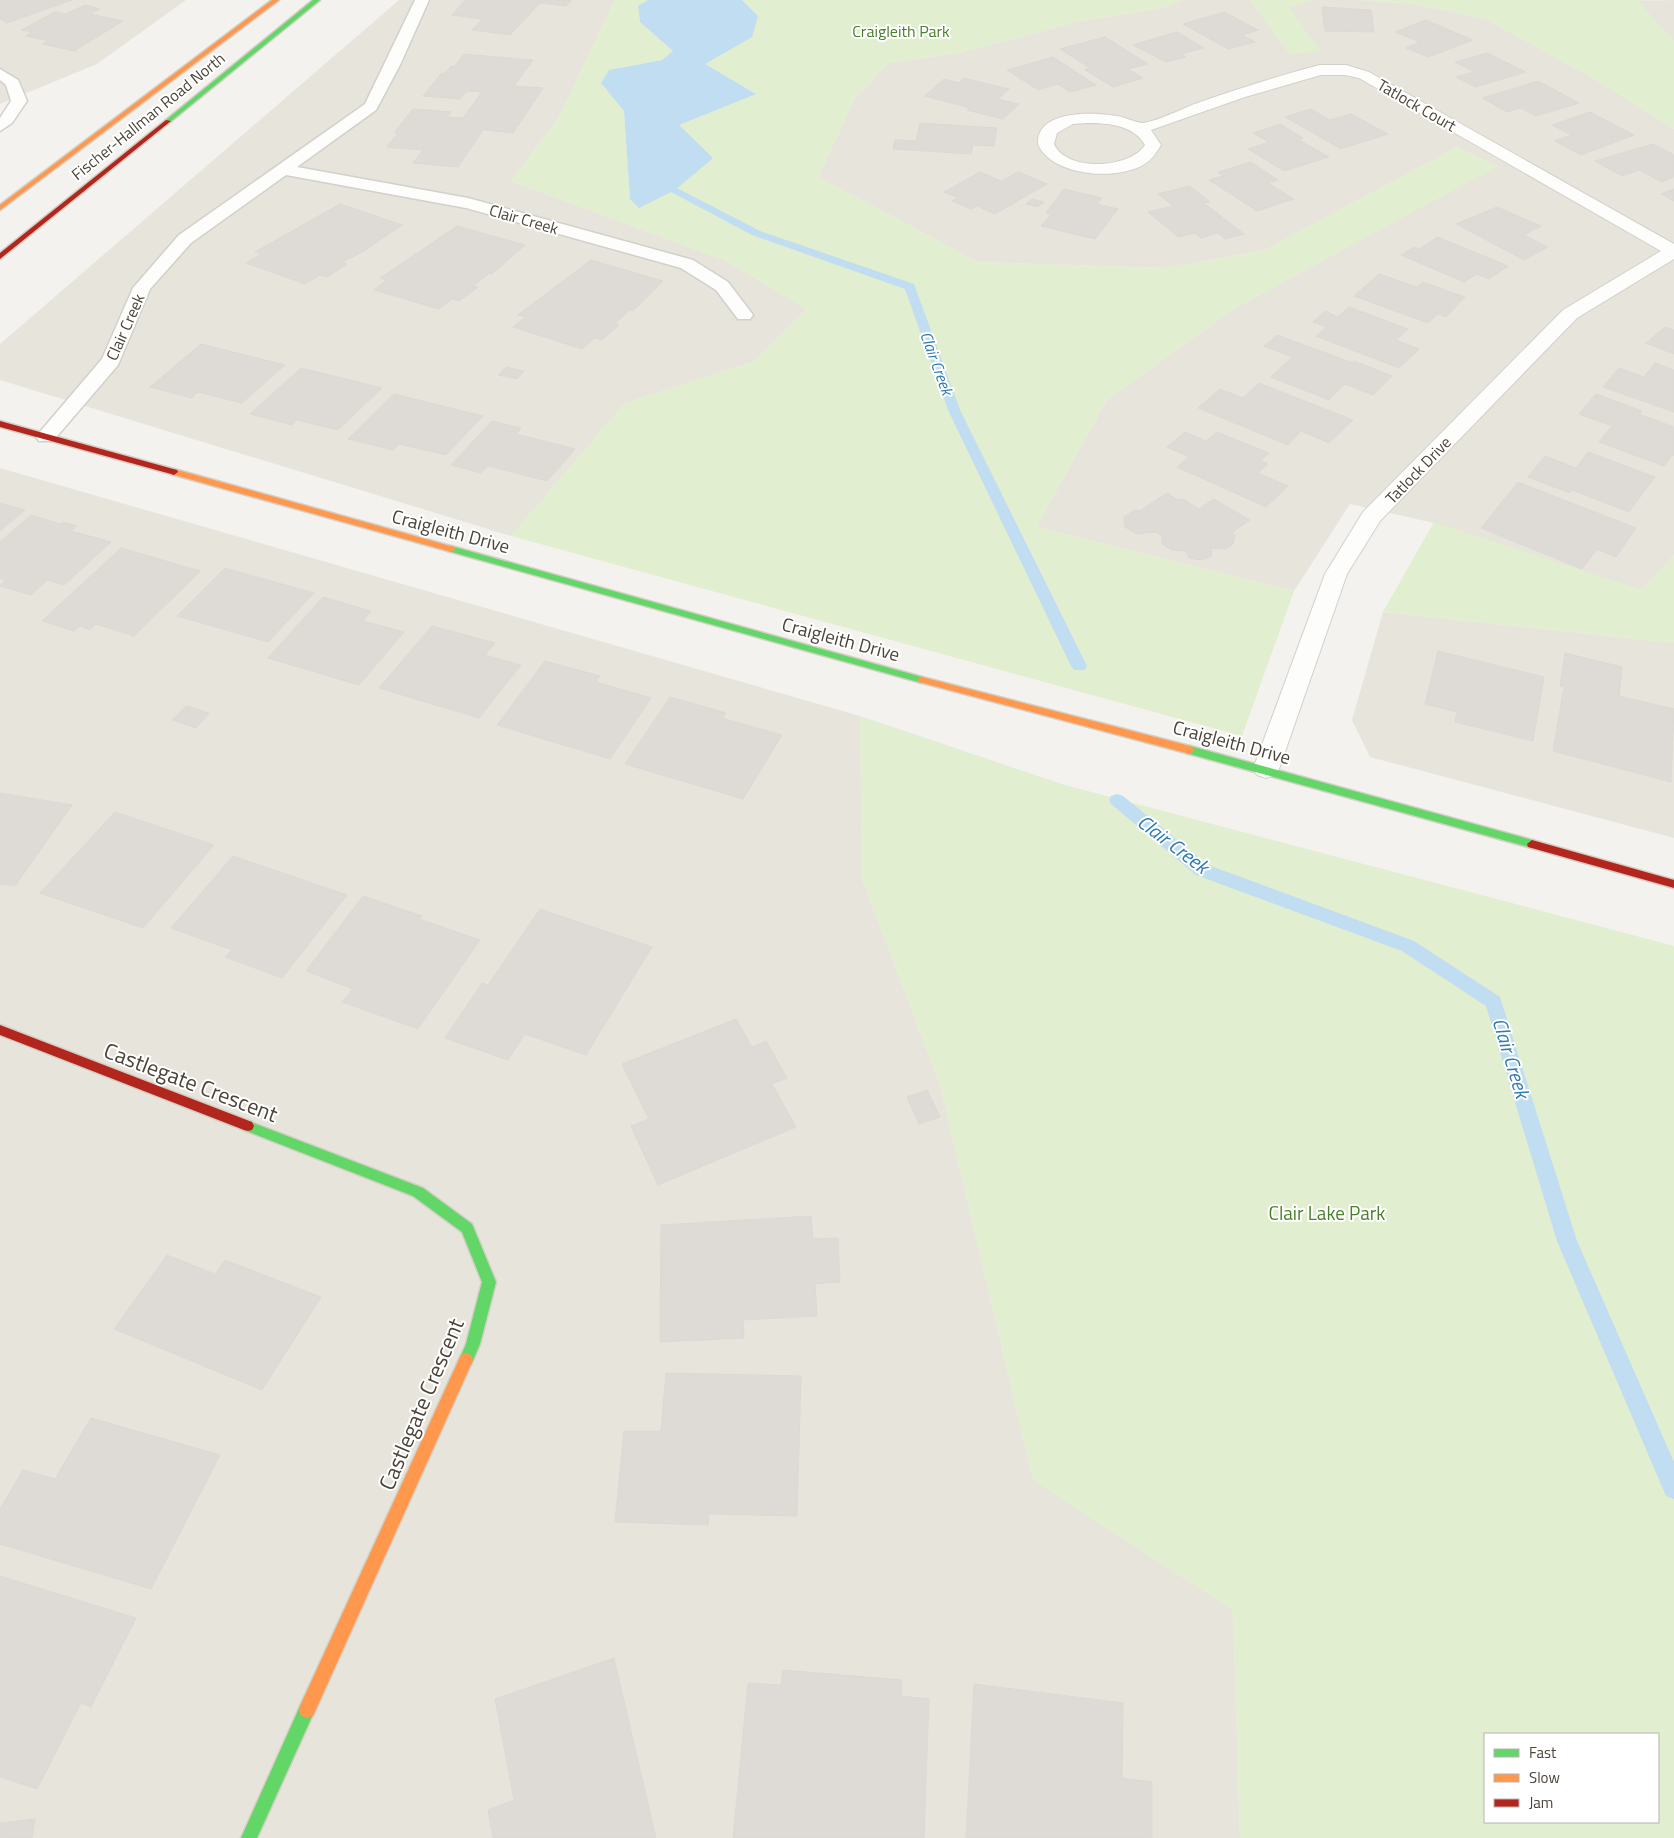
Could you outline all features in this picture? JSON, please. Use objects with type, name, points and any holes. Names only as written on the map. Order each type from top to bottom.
[{"type":"street","name":"Fischer-Hallman Road North","points":[[0,208],[276,0]]},
{"type":"street","name":"Fischer-Hallman Road North","points":[[0,257],[318,0]]},
{"type":"street","name":"Tatlock Court","points":[[1140,129],[1239,94],[1320,70],[1346,70],[1364,75],[1674,251]]},
{"type":"street","points":[[1076,119],[1113,120],[1140,129],[1149,136],[1153,146],[1150,154],[1140,161],[1123,167],[1094,168],[1067,162],[1048,151],[1044,144],[1045,136],[1052,128],[1076,119]]},
{"type":"street","name":"Tatlock Drive","points":[[1266,769],[1336,574],[1371,517],[1570,314],[1674,251]]},
{"type":"street","name":"Craigleith Drive","points":[[0,424],[1014,704],[1266,769],[1674,884]]},
{"type":"street","name":"Castlegate Crescent","points":[[0,1030],[418,1192],[467,1228],[489,1282],[473,1344],[249,1838]]},
{"type":"lane","name":"Clair Creek","points":[[46,437],[111,362],[142,288],[185,238],[371,107],[393,65],[422,0]]},
{"type":"lane","points":[[0,74],[13,83],[19,101],[8,120],[0,126]]},
{"type":"lane","name":"Clair Creek","points":[[281,169],[468,203],[686,264],[722,286],[744,315]]},
{"type":"shaded area","points":[[0,0],[186,0],[97,64],[0,104]]},
{"type":"shaded area","points":[[399,0],[615,0],[559,117],[511,181],[724,260],[807,309],[755,361],[625,403],[511,536],[0,380],[0,344]]},
{"type":"shaded area","points":[[1184,0],[1250,0],[1290,54],[1289,7],[1314,0],[1358,0],[1415,4],[1486,19],[1595,79],[1674,129],[1674,555],[1641,590],[1434,523],[1350,504],[1294,591],[1036,527],[1107,400],[1235,308],[1497,166],[1457,147],[1265,250],[1166,268],[978,262],[818,177],[855,98],[888,63],[959,53],[1080,21],[1158,9]]},
{"type":"shaded area","points":[[1674,0],[1674,42],[1637,1]]},
{"type":"shaded area","points":[[0,468],[860,716],[862,879],[940,1085],[1033,1480],[1233,1610],[1240,1838],[0,1838]]},
{"type":"shaded area","points":[[1383,612],[1674,643],[1674,838],[1370,757],[1352,720]]},
{"type":"green space","name":"Craigleith Park","points":[[615,0],[648,0],[638,6],[640,22],[673,51],[662,60],[609,70],[601,83],[624,111],[630,199],[713,158],[678,125],[755,93],[704,64],[758,16],[742,0],[1184,0],[1158,9],[1080,21],[959,53],[888,63],[855,98],[818,177],[978,262],[1166,268],[1265,250],[1457,147],[1498,166],[1235,308],[1107,400],[1036,527],[1294,591],[1242,736],[511,536],[625,403],[755,361],[807,309],[724,260],[511,181],[559,117]]},
{"type":"green space","points":[[1250,0],[1314,0],[1289,7],[1320,51],[1290,54]]},
{"type":"green space","points":[[1358,0],[1663,0],[1638,1],[1674,42],[1674,129],[1595,79],[1486,19],[1415,4]]},
{"type":"green space","points":[[1434,522],[1641,590],[1674,555],[1674,643],[1383,612]]},
{"type":"green space","name":"Clair Lake Park","points":[[860,716],[1065,785],[1674,946],[1674,1838],[1240,1838],[1233,1610],[1033,1480],[940,1085],[862,879]]},
{"type":"water","points":[[648,0],[742,0],[758,16],[752,37],[705,64],[756,94],[679,125],[713,158],[675,190],[639,208],[630,199],[624,111],[601,83],[609,70],[662,60],[673,51],[640,22],[638,6]]},
{"type":"building","points":[[0,0],[72,0],[7,23],[0,19],[0,9],[3,8],[0,7]]},
{"type":"building","points":[[465,0],[572,0],[566,6],[540,3],[510,35],[472,30],[482,19],[452,15]]},
{"type":"building","points":[[85,5],[100,9],[90,14],[123,21],[74,51],[43,44],[49,41],[26,36],[32,32],[21,30],[55,12],[66,14]]},
{"type":"building","points":[[1322,7],[1371,10],[1374,32],[1325,31]]},
{"type":"building","points":[[1224,12],[1258,30],[1242,35],[1255,42],[1228,49],[1183,24]]},
{"type":"building","points":[[1426,20],[1473,40],[1428,57],[1406,48],[1420,42],[1395,32]]},
{"type":"building","points":[[1177,32],[1204,48],[1182,54],[1186,57],[1166,62],[1133,45]]},
{"type":"building","points":[[1105,37],[1148,64],[1128,69],[1143,78],[1113,87],[1085,70],[1090,68],[1060,49]]},
{"type":"building","points":[[1487,53],[1526,72],[1476,87],[1456,77],[1474,72],[1455,62]]},
{"type":"building","points":[[464,54],[533,60],[514,86],[543,88],[513,133],[483,130],[458,167],[413,163],[423,150],[387,147],[398,133],[394,133],[413,109],[451,112],[447,117],[463,118],[482,92],[467,91],[460,99],[423,96],[442,73],[445,73],[451,66],[455,66]]},
{"type":"building","points":[[1053,57],[1096,85],[1070,92],[1058,84],[1038,90],[1007,70]]},
{"type":"building","points":[[963,78],[1009,89],[998,99],[1019,104],[1003,119],[967,110],[970,108],[925,96],[944,79],[959,83]]},
{"type":"building","points":[[1538,81],[1579,103],[1536,116],[1520,108],[1507,112],[1482,98]]},
{"type":"building","points":[[1311,109],[1330,120],[1351,114],[1388,134],[1341,149],[1285,117]]},
{"type":"building","points":[[1590,112],[1634,135],[1581,155],[1555,141],[1572,135],[1552,125]]},
{"type":"building","points":[[920,123],[997,128],[994,146],[973,145],[971,154],[893,149],[895,140],[916,141]]},
{"type":"building","points":[[1280,124],[1303,138],[1299,140],[1329,157],[1284,171],[1248,149],[1269,142],[1253,133]]},
{"type":"building","points":[[1653,144],[1674,155],[1674,177],[1662,182],[1639,170],[1622,176],[1595,161]]},
{"type":"building","points":[[1251,162],[1278,180],[1268,183],[1294,199],[1257,211],[1209,180],[1223,176],[1218,172]]},
{"type":"building","points":[[980,172],[1001,181],[1018,172],[1047,184],[995,214],[977,206],[971,209],[952,201],[958,198],[944,192]]},
{"type":"building","points":[[1190,186],[1210,202],[1204,203],[1244,234],[1225,239],[1218,233],[1201,238],[1195,233],[1178,237],[1148,212],[1173,206],[1158,194]]},
{"type":"building","points":[[1064,189],[1102,198],[1097,204],[1118,209],[1095,239],[1041,226],[1051,214],[1046,213]]},
{"type":"building","points":[[1674,189],[1674,201],[1661,194]]},
{"type":"building","points":[[1032,199],[1044,202],[1038,207],[1026,204]]},
{"type":"building","points":[[340,204],[402,225],[364,251],[343,262],[347,264],[327,277],[320,275],[305,284],[246,263],[261,254],[255,252]]},
{"type":"building","points":[[1497,207],[1541,226],[1524,235],[1548,247],[1524,260],[1456,224]]},
{"type":"building","points":[[457,226],[525,245],[492,274],[490,273],[473,286],[478,287],[459,301],[452,299],[439,309],[374,290],[387,280],[380,278]]},
{"type":"building","points":[[1438,237],[1508,266],[1489,279],[1477,274],[1464,282],[1401,255],[1414,247],[1419,249]]},
{"type":"building","points":[[591,260],[663,281],[633,311],[630,310],[615,323],[619,325],[602,340],[595,338],[582,349],[513,327],[526,317],[518,315]]},
{"type":"building","points":[[1379,274],[1417,287],[1422,282],[1465,297],[1446,317],[1438,314],[1428,323],[1354,296]]},
{"type":"building","points":[[1349,307],[1408,329],[1396,340],[1419,349],[1399,368],[1316,336],[1327,327],[1313,322],[1325,311],[1338,317]]},
{"type":"building","points":[[1665,327],[1674,330],[1674,354],[1646,343]]},
{"type":"building","points":[[1277,335],[1392,376],[1373,395],[1345,384],[1329,400],[1271,377],[1292,357],[1264,346]]},
{"type":"building","points":[[201,344],[285,365],[242,403],[198,392],[192,398],[150,387]]},
{"type":"building","points":[[1655,363],[1674,370],[1674,412],[1603,387],[1619,368],[1644,377]]},
{"type":"building","points":[[506,367],[524,371],[517,379],[498,375]]},
{"type":"building","points":[[301,368],[382,388],[338,430],[297,420],[292,425],[250,414]]},
{"type":"building","points":[[1259,383],[1353,420],[1329,443],[1301,431],[1288,445],[1198,408],[1220,389],[1243,398]]},
{"type":"building","points":[[394,394],[483,416],[446,455],[399,444],[393,450],[348,439]]},
{"type":"building","points":[[1596,394],[1642,411],[1639,414],[1674,427],[1674,456],[1672,455],[1664,466],[1599,442],[1612,426],[1579,414]]},
{"type":"building","points":[[492,421],[521,428],[516,434],[575,449],[547,481],[488,466],[481,473],[451,465]]},
{"type":"building","points":[[1185,432],[1206,441],[1217,432],[1269,453],[1261,461],[1268,464],[1258,473],[1288,486],[1266,507],[1177,467],[1189,457],[1167,447]]},
{"type":"building","points":[[1588,452],[1655,477],[1629,512],[1572,490],[1570,493],[1528,477],[1545,456],[1576,468]]},
{"type":"building","points":[[1518,482],[1636,528],[1616,557],[1597,549],[1582,569],[1481,528]]},
{"type":"building","points":[[1167,493],[1178,500],[1181,498],[1199,509],[1214,499],[1250,520],[1235,530],[1232,534],[1235,535],[1233,544],[1226,549],[1210,548],[1212,551],[1211,557],[1201,560],[1189,558],[1186,551],[1172,550],[1162,544],[1162,536],[1156,532],[1137,534],[1125,527],[1124,517],[1135,510],[1139,511]]},
{"type":"building","points":[[0,503],[25,510],[0,531]]},
{"type":"building","points":[[31,515],[60,524],[63,522],[77,526],[71,531],[111,542],[64,585],[47,580],[31,595],[0,586],[5,580],[0,578],[0,542]]},
{"type":"building","points":[[121,548],[200,571],[134,636],[96,624],[90,630],[80,626],[74,631],[42,621]]},
{"type":"building","points":[[225,568],[314,593],[268,642],[177,616]]},
{"type":"building","points":[[323,597],[371,611],[363,621],[404,632],[359,685],[268,658]]},
{"type":"building","points":[[432,626],[495,643],[485,655],[521,665],[479,718],[379,688]]},
{"type":"building","points":[[1438,651],[1544,677],[1533,741],[1455,722],[1457,712],[1425,704]]},
{"type":"building","points":[[1565,653],[1622,667],[1619,696],[1674,709],[1671,782],[1553,751],[1564,687],[1560,686]]},
{"type":"building","points":[[545,661],[600,676],[596,682],[651,698],[610,759],[497,725]]},
{"type":"building","points":[[670,697],[726,713],[722,718],[782,735],[743,799],[625,764]]},
{"type":"building","points":[[186,706],[209,713],[196,728],[172,720]]},
{"type":"building","points":[[0,793],[72,805],[15,886],[0,884]]},
{"type":"building","points":[[115,812],[214,845],[143,928],[40,893]]},
{"type":"building","points":[[233,856],[347,895],[282,978],[225,957],[232,950],[171,928]]},
{"type":"building","points":[[363,896],[422,916],[419,919],[480,940],[418,1029],[342,1002],[353,989],[306,971]]},
{"type":"building","points":[[540,909],[652,947],[586,1055],[525,1034],[508,1060],[445,1038],[482,983],[488,985]]},
{"type":"building","points":[[736,1019],[752,1047],[766,1041],[787,1078],[772,1084],[796,1127],[658,1185],[631,1126],[649,1119],[622,1064]]},
{"type":"building","points":[[927,1090],[940,1117],[919,1124],[907,1097]]},
{"type":"building","points":[[811,1216],[813,1239],[838,1238],[840,1282],[815,1284],[817,1316],[743,1320],[744,1338],[660,1342],[661,1225]]},
{"type":"building","points":[[167,1255],[215,1274],[225,1260],[321,1297],[262,1390],[114,1329]]},
{"type":"building","points":[[666,1373],[801,1376],[797,1516],[709,1514],[708,1525],[615,1522],[624,1431],[661,1431]]},
{"type":"building","points":[[91,1418],[220,1455],[151,1589],[0,1544],[0,1509],[23,1470],[55,1479]]},
{"type":"building","points":[[0,1576],[136,1618],[91,1707],[81,1703],[37,1789],[0,1777]]},
{"type":"building","points":[[614,1658],[656,1838],[493,1838],[488,1810],[514,1800],[495,1699]]},
{"type":"building","points":[[783,1670],[902,1680],[901,1696],[929,1699],[924,1838],[733,1838],[748,1683],[781,1685]]},
{"type":"building","points":[[974,1684],[1123,1703],[1122,1778],[1152,1782],[1152,1838],[966,1838]]},
{"type":"building","points":[[35,1819],[32,1838],[0,1838],[0,1823]]},
{"type":"waterway","name":"Clair Creek","points":[[675,190],[756,233],[910,287],[954,410],[1079,666]]},
{"type":"waterway","name":"Clair Creek","points":[[1117,800],[1202,870],[1408,946],[1494,1002],[1567,1241],[1674,1488]]},
{"type":"traffic: fast","points":[[168,121],[317,0]]},
{"type":"traffic: fast","points":[[451,549],[922,680]]},
{"type":"traffic: fast","points":[[1190,750],[1532,844]]},
{"type":"traffic: fast","points":[[248,1126],[418,1192],[467,1228],[489,1282],[473,1344],[466,1360]]},
{"type":"traffic: fast","points":[[249,1838],[307,1710]]},
{"type":"traffic: slow","points":[[0,208],[276,0]]},
{"type":"traffic: slow","points":[[174,472],[451,549]]},
{"type":"traffic: slow","points":[[922,680],[1190,750]]},
{"type":"traffic: slow","points":[[307,1710],[466,1360]]},
{"type":"traffic: jam","points":[[0,257],[168,121]]},
{"type":"traffic: jam","points":[[0,424],[174,472]]},
{"type":"traffic: jam","points":[[1532,844],[1674,884]]},
{"type":"traffic: jam","points":[[0,1030],[248,1126]]}]
